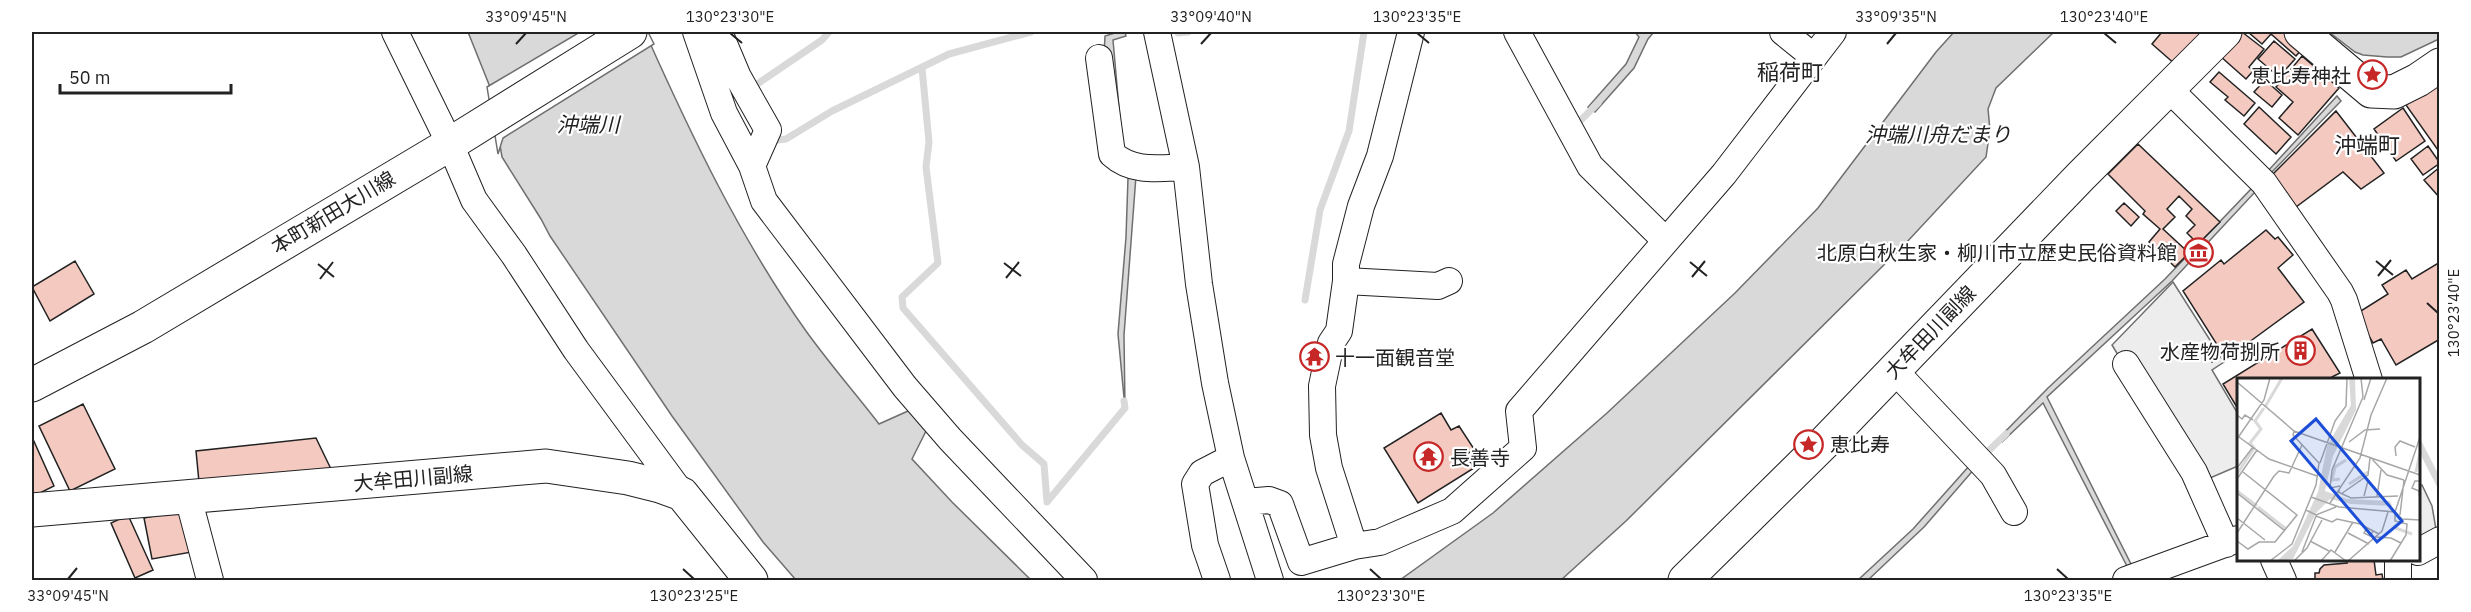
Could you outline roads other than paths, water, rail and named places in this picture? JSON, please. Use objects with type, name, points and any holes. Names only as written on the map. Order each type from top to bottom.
[{"type":"main road","name":"本町新田大川線","points":[[32,385],[143,327],[263,253],[457,139],[630,32]]},
{"type":"main road","name":"大牟田川副線","points":[[1685,580],[2225,32]]},
{"type":"main road","points":[[2301,32],[2371,91],[2394,92],[2439,66]]},
{"type":"main road","name":"大牟田川副線","points":[[32,510],[546,466],[628,478],[682,494]]},
{"type":"main road","points":[[682,494],[751,580]]},
{"type":"street","points":[[395,32],[457,139],[474,200],[576,350],[682,494]]},
{"type":"street","points":[[696,32],[724,113],[752,166],[764,201],[905,387],[950,439],[1084,580]]},
{"type":"street","points":[[719,32],[738,77],[768,130],[752,166]]},
{"type":"street","points":[[1157,32],[1186,167],[1207,342],[1231,458],[1270,580]]},
{"type":"street","points":[[1354,546],[1329,468],[1323,435],[1322,386],[1331,343],[1340,331],[1346,264],[1361,206],[1380,156],[1410,32]]},
{"type":"street","points":[[1517,32],[1590,166],[1666,241]]},
{"type":"street","points":[[1783,32],[1814,57]]},
{"type":"street","points":[[1245,502],[1269,500],[1280,504],[1301,562],[1354,546],[1380,542],[1452,511],[1523,448],[1519,411],[1747,146],[1833,32]]},
{"type":"street","points":[[1099,58],[1112,154],[1122,163],[1137,168],[1186,167]]},
{"type":"street","points":[[2169,89],[2264,183],[2340,292],[2368,378]]},
{"type":"street","points":[[1346,281],[1438,286],[1449,281]]},
{"type":"street","points":[[2126,364],[2194,472],[2232,542],[2139,577]]},
{"type":"street","points":[[1894,370],[1979,463],[1993,475],[2014,512]]},
{"type":"street","points":[[1217,580],[1205,545],[1195,484],[1202,473],[1231,458]]},
{"type":"street","points":[[188,497],[210,580]]},
{"type":"street","points":[[2420,551],[2439,540]]},
{"type":"street","points":[[2274,561],[2283,580]]},
{"type":"street","points":[[2398,561],[2398,580]]},
{"type":"water","name":"沖端川","points":[[468,32],[645,32],[680,109],[738,223],[759,260],[806,331],[879,424],[917,407],[930,423],[912,459],[1031,580],[796,580],[763,542],[672,416],[550,236],[502,157],[490,87]]},
{"type":"water","points":[[1125,32],[1126,36],[1113,40],[1121,131],[1104,55],[1105,36]]},
{"type":"water","points":[[1635,32],[1654,32],[1648,39],[1634,68],[1595,112],[1588,107],[1626,64],[1639,37]]},
{"type":"water","name":"沖端川舟だまり","points":[[1954,32],[2054,32],[1996,88],[1988,109],[1990,130],[1986,157],[1906,243],[1626,521],[1561,580],[1400,580],[1493,513],[1607,413],[1735,293],[1818,208],[1936,52]]},
{"type":"water","points":[[2329,32],[2439,32],[2439,39],[2401,57],[2387,57],[2355,52]]},
{"type":"water","points":[[2337,96],[2341,101],[2269,175],[2266,173]]},
{"type":"water","points":[[1136,176],[1124,335],[1125,408],[1118,334],[1128,178]]},
{"type":"water","points":[[2252,188],[2255,192],[2172,281],[2047,397],[2134,570],[2130,572],[2043,403],[2002,442],[1998,439],[2048,388],[2165,279]]},
{"type":"water","points":[[1978,456],[1983,459],[1924,527],[1868,580],[1858,580],[1913,529]]},
{"type":"waterway","points":[[750,89],[822,40],[829,32]]},
{"type":"waterway","points":[[770,141],[786,139],[832,111],[949,54],[1031,32]]},
{"type":"waterway","points":[[1178,33],[1188,32]]},
{"type":"waterway","points":[[1305,300],[1320,210],[1349,131],[1364,32]]},
{"type":"waterway","points":[[922,68],[929,142],[926,167],[938,263],[902,297],[903,308],[1022,445],[1044,464],[1047,502],[1125,408],[1124,401]]},
{"type":"waterway","points":[[1579,128],[1577,124],[1598,103]]},
{"type":"waterway","points":[[1981,458],[2006,434]]},
{"type":"waterway","points":[[2420,446],[2440,485]]},
{"type":"place","name":"恵比寿神社","points":[[2372,75]]},
{"type":"place","name":"北原白秋生家・柳川市立歴史民俗資料館","points":[[2198,252]]},
{"type":"place","name":"水産物荷捌所","points":[[2301,351]]},
{"type":"place","name":"十一面観音堂","points":[[1314,357]]},
{"type":"place","name":"恵比寿","points":[[1809,444]]},
{"type":"place","name":"長善寺","points":[[1429,457]]},
{"type":"district","name":"稲荷町","points":[[1790,71]]},
{"type":"district","name":"沖端町","points":[[2367,144]]}]
